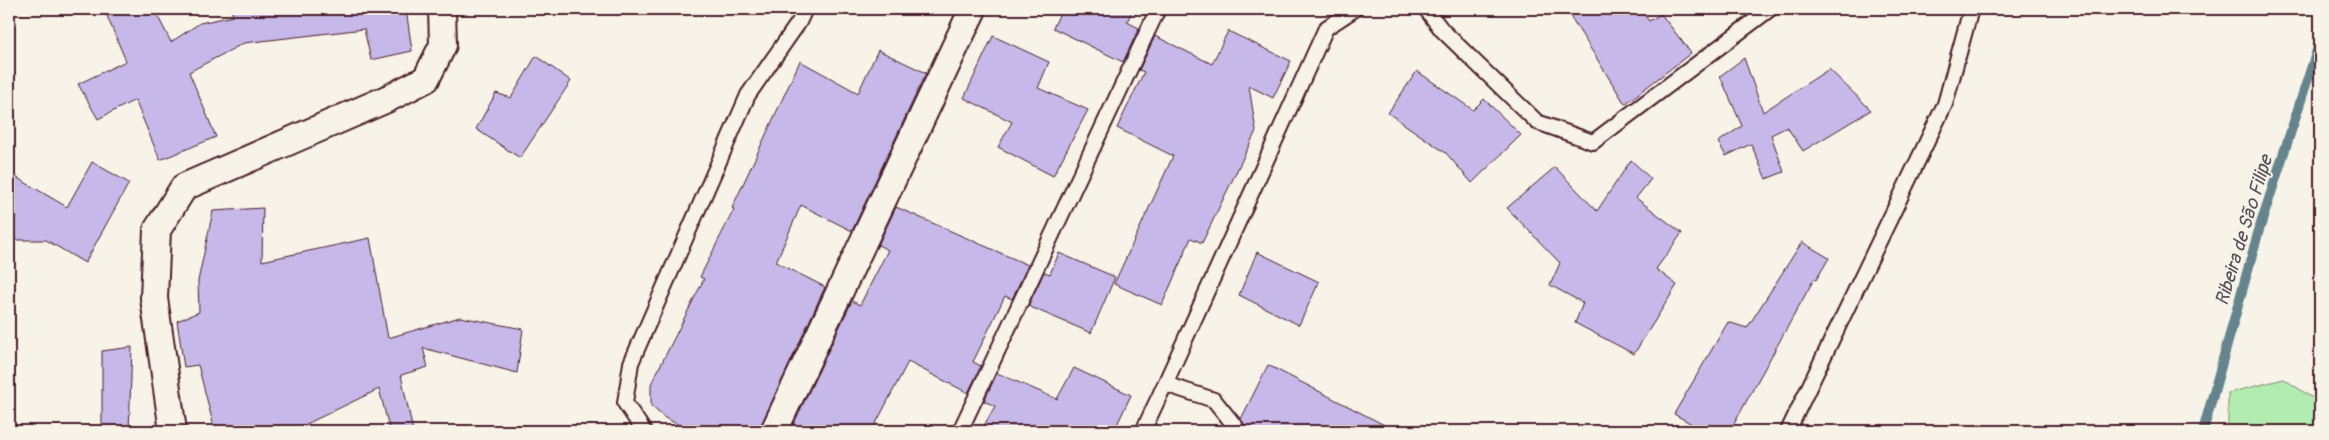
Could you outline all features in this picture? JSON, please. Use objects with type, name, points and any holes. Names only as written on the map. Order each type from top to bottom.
[{"type":"street","points":[[173,431],[154,288],[157,230],[184,187],[389,98],[426,79],[443,45],[442,9]]},
{"type":"street","points":[[774,431],[973,9]]},
{"type":"lane","points":[[644,431],[625,403],[631,363],[748,95],[799,22],[805,9]]},
{"type":"lane","points":[[960,431],[1158,9]]},
{"type":"lane","points":[[1143,431],[1326,28],[1355,9]]},
{"type":"lane","points":[[1426,9],[1442,30],[1537,122],[1593,142],[1770,9]]},
{"type":"lane","points":[[1788,431],[1945,104],[1971,9]]},
{"type":"lane","points":[[1165,384],[1214,400],[1239,431]]},
{"type":"green space","points":[[2284,379],[2320,403],[2320,431],[2228,431],[2228,393]]},
{"type":"building","points":[[104,9],[154,9],[171,42],[200,23],[233,16],[231,9],[406,9],[412,51],[371,60],[364,29],[244,43],[189,72],[216,137],[160,160],[135,100],[98,119],[78,84],[126,61]]},
{"type":"building","points":[[1062,9],[1133,9],[1127,22],[1139,28],[1123,62],[1053,28]]},
{"type":"building","points":[[1566,9],[1640,9],[1649,21],[1661,14],[1691,53],[1625,104]]},
{"type":"building","points":[[1228,31],[1291,61],[1273,98],[1249,86],[1256,131],[1202,243],[1191,238],[1162,305],[1114,284],[1173,156],[1117,128],[1144,72],[1139,70],[1155,36],[1212,64]]},
{"type":"building","points":[[993,36],[1049,62],[1038,88],[1088,110],[1053,176],[998,147],[1012,122],[964,98]]},
{"type":"building","points":[[878,50],[926,73],[852,231],[801,205],[776,262],[825,287],[759,431],[692,431],[665,418],[651,406],[651,384],[704,279],[700,277],[734,209],[732,208],[800,61],[858,93]]},
{"type":"building","points":[[536,56],[571,81],[520,158],[476,129],[496,93],[511,98]]},
{"type":"building","points":[[1744,58],[1763,112],[1829,69],[1871,110],[1803,151],[1787,127],[1771,135],[1784,172],[1766,179],[1751,144],[1726,156],[1718,142],[1742,126],[1720,76]]},
{"type":"building","points":[[1417,71],[1473,110],[1484,99],[1521,135],[1472,183],[1446,153],[1388,113]]},
{"type":"building","points":[[1631,160],[1651,179],[1636,198],[1682,233],[1656,269],[1677,285],[1634,354],[1575,323],[1583,303],[1550,285],[1560,263],[1507,208],[1555,167],[1597,211]]},
{"type":"building","points":[[92,162],[129,183],[85,263],[46,240],[9,240],[9,173],[67,207]]},
{"type":"building","points":[[896,207],[1028,265],[1012,299],[1005,296],[973,362],[981,366],[968,393],[908,362],[872,431],[790,431],[852,301],[860,305],[888,250],[878,245]]},
{"type":"building","points":[[263,208],[262,261],[370,238],[388,338],[460,317],[523,329],[517,373],[423,348],[428,367],[401,375],[413,431],[390,431],[379,389],[292,431],[215,431],[198,365],[184,367],[177,321],[199,312],[198,281],[213,211]]},
{"type":"building","points":[[1802,242],[1829,258],[1816,280],[1814,279],[1730,431],[1704,431],[1674,414],[1728,322],[1747,328]]},
{"type":"building","points":[[1257,252],[1319,282],[1299,325],[1239,295]]},
{"type":"building","points":[[1059,253],[1115,277],[1091,333],[1028,306],[1044,272],[1050,274]]},
{"type":"building","points":[[132,347],[129,431],[102,431],[102,351]]},
{"type":"building","points":[[1268,365],[1396,431],[1248,431],[1241,419]]},
{"type":"building","points":[[1074,368],[1131,395],[1114,431],[981,431],[995,406],[984,401],[997,373],[1057,399]]},
{"type":"waterway","name":"Ribeira de São Filipe","points":[[2203,431],[2259,230],[2320,41]]}]
